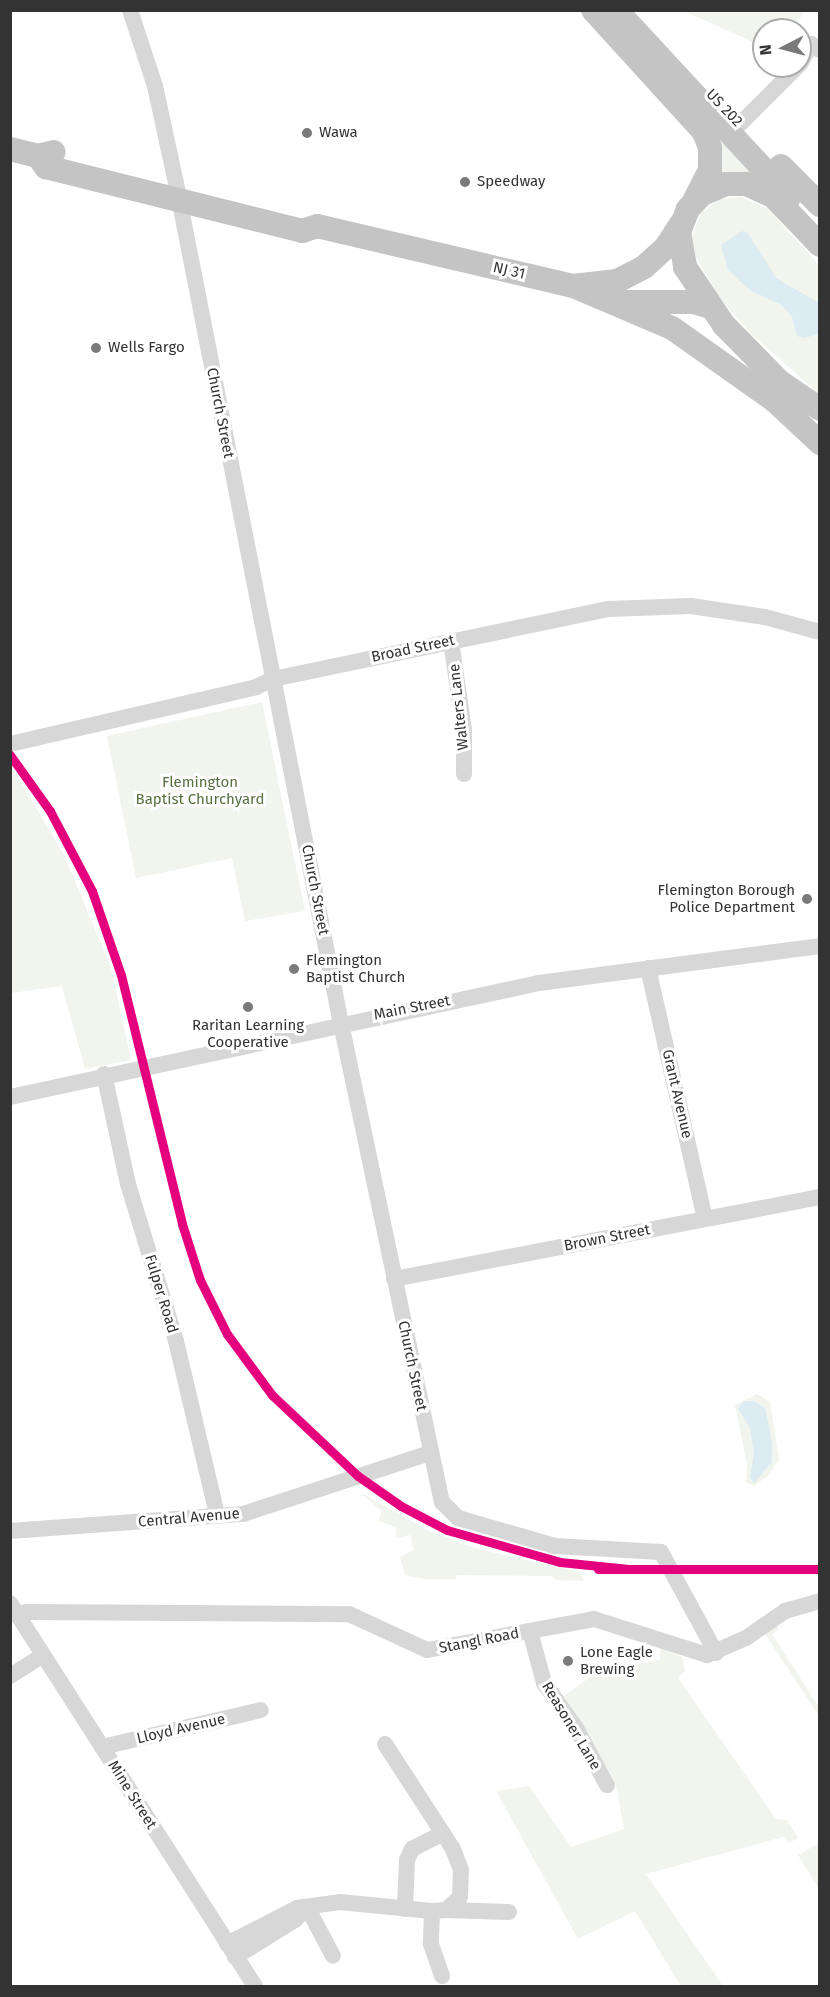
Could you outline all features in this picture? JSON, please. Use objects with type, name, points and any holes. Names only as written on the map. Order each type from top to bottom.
[{"type":"highway","name":"US 202","points":[[593,10],[704,132],[710,170],[681,224]]},
{"type":"highway","points":[[616,10],[807,216],[819,240]]},
{"type":"highway","name":"US 202","points":[[629,10],[819,205]]},
{"type":"highway","name":"NJ 31","points":[[10,149],[38,156],[50,151],[177,192],[307,215],[317,226],[573,286],[612,302],[694,302],[711,307]]},
{"type":"highway","points":[[693,203],[710,189],[726,184],[756,186],[773,196],[819,245]]},
{"type":"highway","name":"NJ 31","points":[[573,286],[617,281],[644,267],[662,252],[681,224]]},
{"type":"highway","points":[[681,224],[682,258],[711,307],[765,368],[819,409]]},
{"type":"highway","points":[[612,302],[682,334],[782,407],[819,443]]},
{"type":"street","name":"Church Street","points":[[130,10],[155,86],[340,1023],[442,1502],[458,1518],[555,1546],[661,1552],[716,1653]]},
{"type":"street","points":[[740,124],[786,78]]},
{"type":"street","name":"Broad Street","points":[[10,744],[256,687],[273,679],[588,612],[673,606],[746,614],[819,632]]},
{"type":"street","name":"Walters Lane","points":[[451,641],[464,730],[464,774]]},
{"type":"street","name":"Main Street","points":[[10,1097],[104,1074],[340,1023],[540,983],[819,946]]},
{"type":"street","name":"Grant Avenue","points":[[648,968],[705,1219]]},
{"type":"street","name":"Fulper Road","points":[[104,1074],[128,1184],[176,1341],[217,1515]]},
{"type":"street","name":"Brown Street","points":[[394,1279],[819,1197]]},
{"type":"street","name":"Central Avenue","points":[[10,1531],[251,1512],[430,1453]]},
{"type":"street","points":[[716,1653],[785,1611],[819,1601]]},
{"type":"street","name":"Stangl Road","points":[[15,1610],[26,1612],[349,1614],[424,1650],[594,1619],[698,1654],[716,1653]]},
{"type":"street","name":"Mine Street","points":[[15,1610],[255,1986]]},
{"type":"street","name":"Reasoner Lane","points":[[530,1631],[544,1683],[576,1728],[607,1785]]},
{"type":"street","points":[[10,1676],[43,1655]]},
{"type":"street","name":"Lloyd Avenue","points":[[102,1747],[261,1710]]},
{"type":"street","points":[[385,1744],[458,1860],[462,1880],[460,1897],[439,1910],[431,1944],[442,1976]]},
{"type":"street","points":[[405,1909],[407,1860],[412,1850],[443,1833]]},
{"type":"street","points":[[231,1951],[287,1910],[340,1902],[405,1909],[509,1912]]},
{"type":"street","points":[[307,1907],[333,1956]]},
{"type":"green space","points":[[684,11],[804,11],[800,18],[752,18],[752,42]]},
{"type":"green space","points":[[714,123],[760,176],[720,175]]},
{"type":"green space","points":[[741,197],[767,208],[819,265],[819,394],[750,333],[719,297],[696,257],[692,237],[701,213],[720,199]]},
{"type":"green space","name":"Flemington Baptist Churchyard","points":[[262,702],[305,911],[245,921],[232,858],[136,878],[107,736]]},
{"type":"green space","points":[[11,765],[64,855],[111,968],[131,1060],[85,1069],[62,986],[11,993]]},
{"type":"green space","points":[[757,1394],[770,1402],[779,1459],[768,1476],[754,1486],[746,1482],[747,1464],[735,1405]]},
{"type":"green space","points":[[358,1491],[429,1531],[474,1548],[579,1572],[584,1581],[556,1580],[552,1576],[457,1575],[456,1579],[423,1579],[405,1575],[400,1557],[414,1550],[410,1535],[396,1538],[396,1527],[378,1521],[382,1511]]},
{"type":"green space","points":[[774,1625],[779,1629],[772,1634],[819,1707],[819,1716],[765,1634]]},
{"type":"green space","points":[[660,1648],[682,1657],[685,1671],[678,1678],[776,1819],[787,1820],[798,1838],[789,1843],[783,1837],[646,1874],[723,1986],[681,1986],[635,1911],[578,1939],[496,1791],[529,1786],[571,1847],[624,1829],[615,1781],[564,1696],[597,1672],[660,1660]]},
{"type":"green space","points":[[819,1843],[819,1889],[798,1855]]},
{"type":"shaded area","points":[[742,231],[748,233],[776,278],[819,303],[819,334],[804,338],[797,336],[792,317],[782,305],[751,291],[728,270],[721,245]]},
{"type":"shaded area","points":[[744,1401],[754,1401],[765,1408],[772,1441],[772,1462],[754,1483],[750,1477],[754,1453],[750,1428],[738,1408]]},
{"type":"transit line","points":[[10,755],[50,811],[92,891],[121,975],[182,1224],[200,1280],[227,1334],[272,1395],[358,1476],[401,1506],[447,1530],[560,1562],[629,1569]]},
{"type":"transit line","points":[[598,1569],[820,1569]]},
{"type":"place","name":"Wawa","points":[[307,133]]},
{"type":"place","name":"Speedway","points":[[465,182]]},
{"type":"place","name":"Wells Fargo","points":[[96,348]]},
{"type":"place","name":"Flemington Borough Police Department","points":[[807,899]]},
{"type":"place","name":"Flemington Baptist Church","points":[[294,969]]},
{"type":"place","name":"Raritan Learning Cooperative","points":[[248,1007]]},
{"type":"place","name":"Lone Eagle Brewing","points":[[568,1661]]}]
